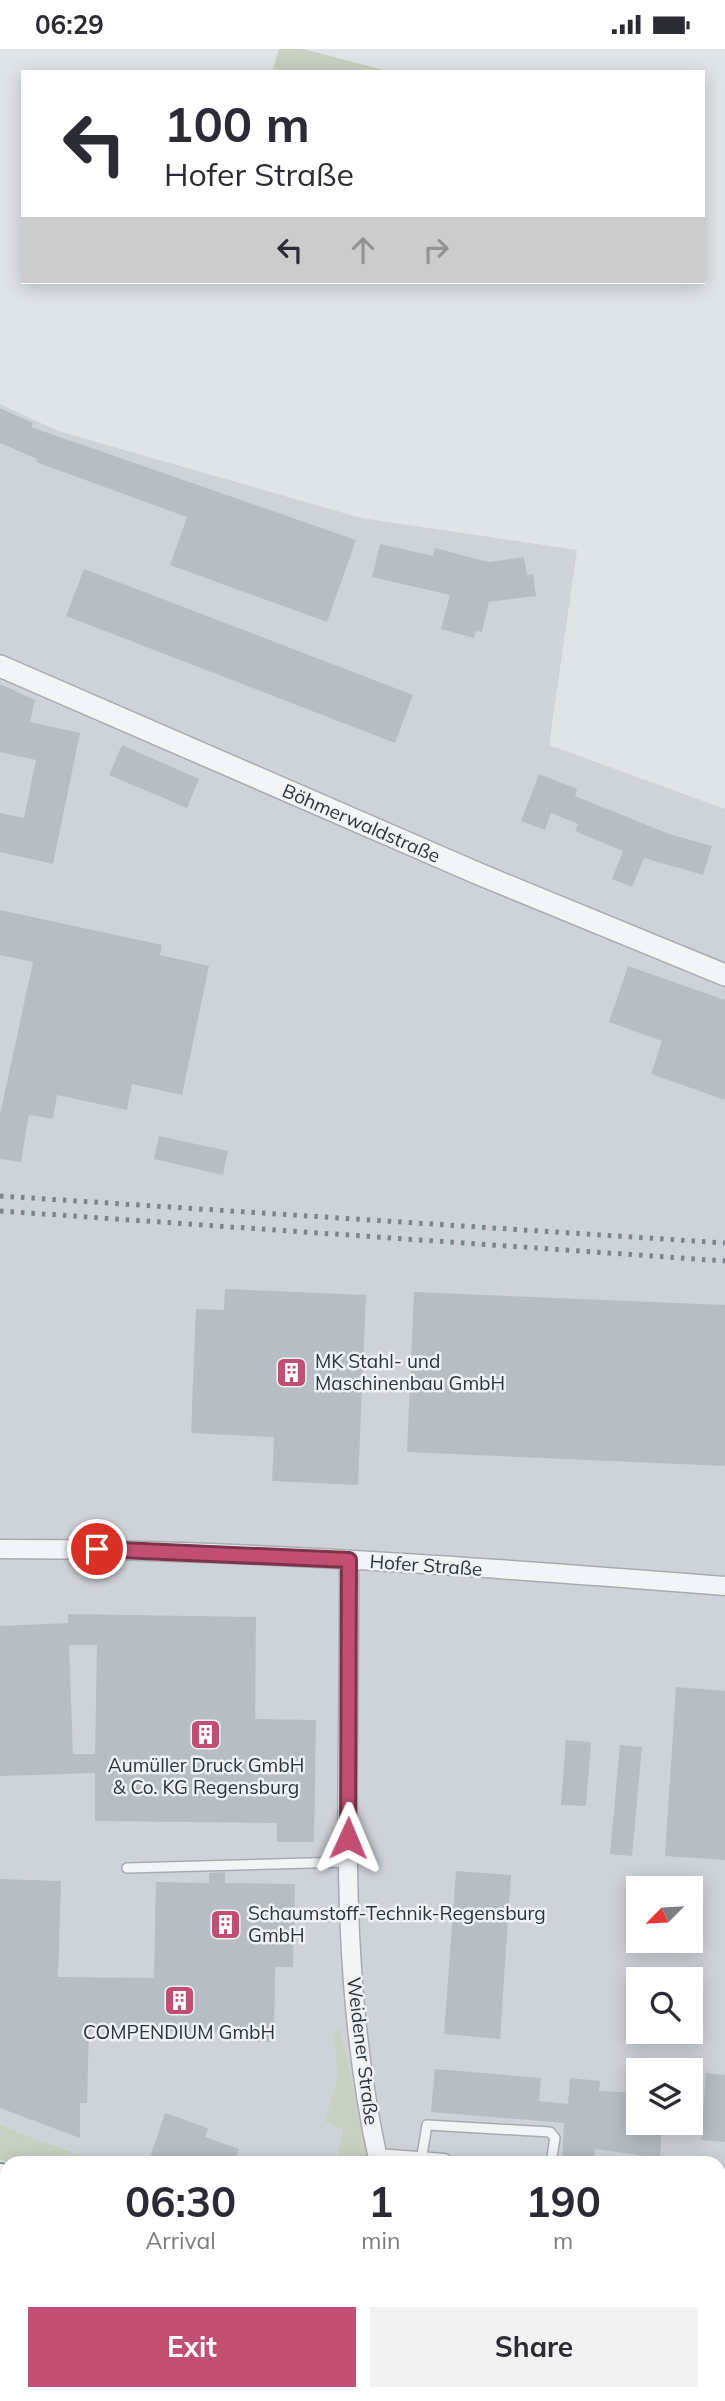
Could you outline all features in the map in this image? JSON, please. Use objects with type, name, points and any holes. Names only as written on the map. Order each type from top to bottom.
[{"type":"street","name":"Böhmerwaldstraße","points":[[0,666],[479,874],[725,975]]},
{"type":"street","name":"Hofer Straße","points":[[0,1549],[97,1549],[349,1560],[725,1586]]},
{"type":"street","name":"Weidener Straße","points":[[349,1560],[347,1862],[354,2012],[377,2156]]},
{"type":"lane","points":[[127,1868],[347,1862]]},
{"type":"lane","points":[[422,2156],[427,2125],[550,2132],[555,2138],[552,2156]]},
{"type":"shaded area","points":[[0,404],[58,431],[361,518],[577,550],[549,745],[725,809],[725,2156],[367,2156],[339,2029],[333,2031],[338,2078],[324,2121],[343,2128],[337,2156],[82,2156],[0,2125]]},
{"type":"green space","points":[[279,49],[303,49],[384,70],[273,70]]},
{"type":"green space","points":[[340,2029],[367,2156],[337,2156],[343,2129],[324,2121],[338,2078],[333,2031]]},
{"type":"green space","points":[[0,2125],[82,2156],[0,2156]]},
{"type":"building","points":[[0,408],[33,423],[31,427],[356,540],[327,622],[170,565],[187,517],[36,462],[37,459],[0,443]]},
{"type":"building","points":[[380,544],[433,556],[435,548],[488,562],[524,557],[527,575],[533,574],[536,596],[489,602],[482,632],[476,631],[474,638],[441,629],[450,595],[372,577]]},
{"type":"building","points":[[84,569],[413,695],[395,743],[66,616]]},
{"type":"building","points":[[0,684],[35,700],[30,722],[80,733],[53,864],[0,852],[0,813],[24,818],[36,760],[0,752]]},
{"type":"building","points":[[122,745],[199,779],[187,808],[109,775]]},
{"type":"building","points":[[539,774],[577,789],[575,796],[669,834],[712,846],[703,875],[644,858],[632,887],[612,879],[623,851],[575,831],[578,824],[551,813],[545,830],[521,821]]},
{"type":"building","points":[[0,910],[162,945],[160,955],[209,966],[182,1095],[132,1084],[127,1110],[57,1095],[53,1119],[29,1115],[21,1162],[0,1159],[0,1115],[33,962],[0,955]]},
{"type":"building","points":[[628,966],[725,1000],[725,1100],[651,1074],[662,1041],[609,1022]]},
{"type":"building","points":[[159,1136],[228,1151],[223,1175],[154,1159]]},
{"type":"building","name":"MK Stahl- und Maschinenbau GmbH","points":[[225,1289],[366,1295],[358,1485],[272,1481],[274,1437],[191,1433],[196,1309],[224,1310]]},
{"type":"building","points":[[414,1292],[725,1305],[725,1466],[407,1452]]},
{"type":"building","name":"Aumüller Druck GmbH & Co. KG Regensburg","points":[[68,1614],[256,1617],[255,1719],[316,1720],[314,1842],[277,1842],[277,1823],[95,1821],[95,1773],[0,1776],[0,1626],[68,1623]],"holes":[[[69,1645],[97,1645],[95,1754],[73,1754]]]},
{"type":"building","points":[[676,1687],[725,1691],[725,1860],[665,1856]]},
{"type":"building","points":[[566,1740],[591,1742],[586,1806],[561,1805]]},
{"type":"building","points":[[620,1745],[642,1747],[632,1856],[610,1854]]},
{"type":"building","points":[[456,1871],[511,1875],[500,2039],[444,2034]]},
{"type":"building","points":[[225,1872],[225,1883],[295,1884],[293,1967],[275,1967],[274,2042],[232,2041],[232,2032],[89,2030],[87,2103],[80,2103],[80,2138],[0,2108],[0,1879],[61,1881],[58,1977],[154,1978],[156,1882],[209,1883],[209,1873]]},
{"type":"building","points":[[435,2069],[541,2078],[539,2101],[568,2104],[570,2078],[600,2081],[599,2091],[626,2092],[626,2135],[661,2135],[660,2156],[595,2149],[594,2156],[562,2156],[564,2123],[431,2112]]},
{"type":"building","points":[[706,2073],[725,2075],[725,2142],[701,2140]]},
{"type":"building","points":[[165,2113],[208,2128],[205,2137],[239,2149],[236,2156],[150,2156]]},
{"type":"railway","points":[[0,1196],[725,1243]]},
{"type":"railway","points":[[0,1211],[725,1261]]},
{"type":"place","name":"MK Stahl- und Maschinenbau GmbH","points":[[292,1372]]},
{"type":"place","name":"Aumüller Druck GmbH & Co. KG Regensburg","points":[[206,1734]]},
{"type":"place","name":"Schaumstoff-Technik-Regensburg GmbH","points":[[225,1924]]},
{"type":"place","name":"COMPENDIUM GmbH","points":[[179,2001]]},
{"type":"route","points":[[97,1549],[349,1560],[348,1838]]}]
